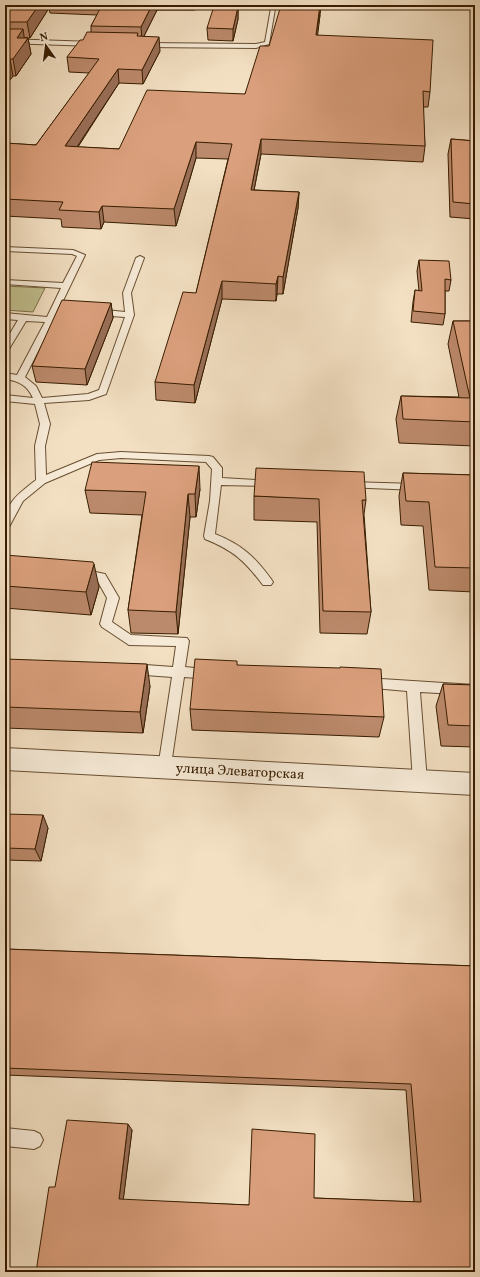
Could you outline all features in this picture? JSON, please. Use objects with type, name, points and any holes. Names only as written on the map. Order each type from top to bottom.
[{"type":"street","name":"улица Элеваторская","points":[[5,759],[475,784]]},
{"type":"lane","points":[[139,45],[256,46],[267,43],[273,8],[281,5]]},
{"type":"lane","points":[[5,41],[100,44]]},
{"type":"lane","points":[[5,249],[73,252],[81,255],[20,378]]},
{"type":"lane","points":[[5,398],[39,401],[88,397],[103,392],[130,315],[127,293],[140,258]]},
{"type":"lane","points":[[5,282],[66,286]]},
{"type":"lane","points":[[55,309],[70,310]]},
{"type":"lane","points":[[85,312],[130,315]]},
{"type":"lane","points":[[5,316],[50,320]]},
{"type":"lane","points":[[5,349],[23,318]]},
{"type":"lane","points":[[5,376],[20,378],[33,388],[39,401],[45,424],[40,446],[41,481]]},
{"type":"lane","points":[[5,524],[19,499],[41,481],[97,456],[121,455],[209,459],[217,468],[215,501],[209,536],[235,546],[244,554],[267,582]]},
{"type":"lane","points":[[216,481],[279,483]]},
{"type":"lane","points":[[342,485],[428,488]]},
{"type":"lane","points":[[72,571],[101,577],[113,598],[106,624],[129,640],[183,641],[165,768]]},
{"type":"lane","points":[[123,669],[225,675]]},
{"type":"lane","points":[[350,682],[475,690]]},
{"type":"lane","points":[[413,686],[420,781]]},
{"type":"lane","points":[[5,1137],[34,1140]]},
{"type":"shaded area","points":[[5,286],[45,288],[33,312],[5,310]]},
{"type":"building","points":[[5,5],[39,5],[27,22],[5,22]]},
{"type":"building","points":[[102,5],[152,5],[141,27],[91,26]]},
{"type":"building","points":[[281,5],[320,5],[316,35],[433,40],[430,92],[423,91],[425,146],[261,139],[251,190],[299,192],[283,277],[278,276],[276,284],[222,281],[194,385],[155,382],[183,292],[196,293],[232,144],[196,142],[174,209],[102,206],[99,212],[59,210],[63,202],[5,199],[5,143],[36,145],[99,59],[67,57],[80,40],[83,40],[87,32],[138,33],[137,36],[159,37],[142,70],[118,69],[65,146],[119,149],[147,90],[245,94],[260,46],[269,46]]},
{"type":"building","points":[[214,6],[238,7],[233,29],[207,28]]},
{"type":"building","points":[[5,29],[23,29],[17,38],[28,38],[13,59],[10,59],[5,65]]},
{"type":"building","points":[[451,139],[475,141],[475,204],[453,202]]},
{"type":"building","points":[[419,260],[449,261],[451,280],[445,279],[445,314],[413,311],[415,290],[422,291]]},
{"type":"building","points":[[62,300],[111,303],[85,369],[32,366]]},
{"type":"building","points":[[453,321],[475,321],[475,422],[403,419],[401,396],[470,398]]},
{"type":"building","points":[[92,462],[199,466],[195,494],[188,494],[176,612],[128,610],[146,492],[85,490]]},
{"type":"building","points":[[256,468],[364,472],[366,500],[362,500],[371,612],[323,611],[319,499],[254,496]]},
{"type":"building","points":[[403,473],[475,475],[475,568],[435,567],[429,502],[406,501]]},
{"type":"building","points":[[5,555],[93,562],[94,564],[86,592],[5,586]]},
{"type":"building","points":[[5,659],[147,664],[140,712],[5,707]]},
{"type":"building","points":[[195,659],[237,661],[237,665],[381,669],[384,717],[190,709]]},
{"type":"building","points":[[443,684],[475,685],[475,726],[448,725]]},
{"type":"building","points":[[5,814],[43,815],[35,849],[5,848]]},
{"type":"building","points":[[5,949],[475,966],[475,1272],[36,1272],[49,1187],[55,1187],[67,1120],[128,1124],[119,1199],[249,1205],[252,1129],[315,1134],[314,1198],[421,1202],[411,1084],[5,1068]]}]
